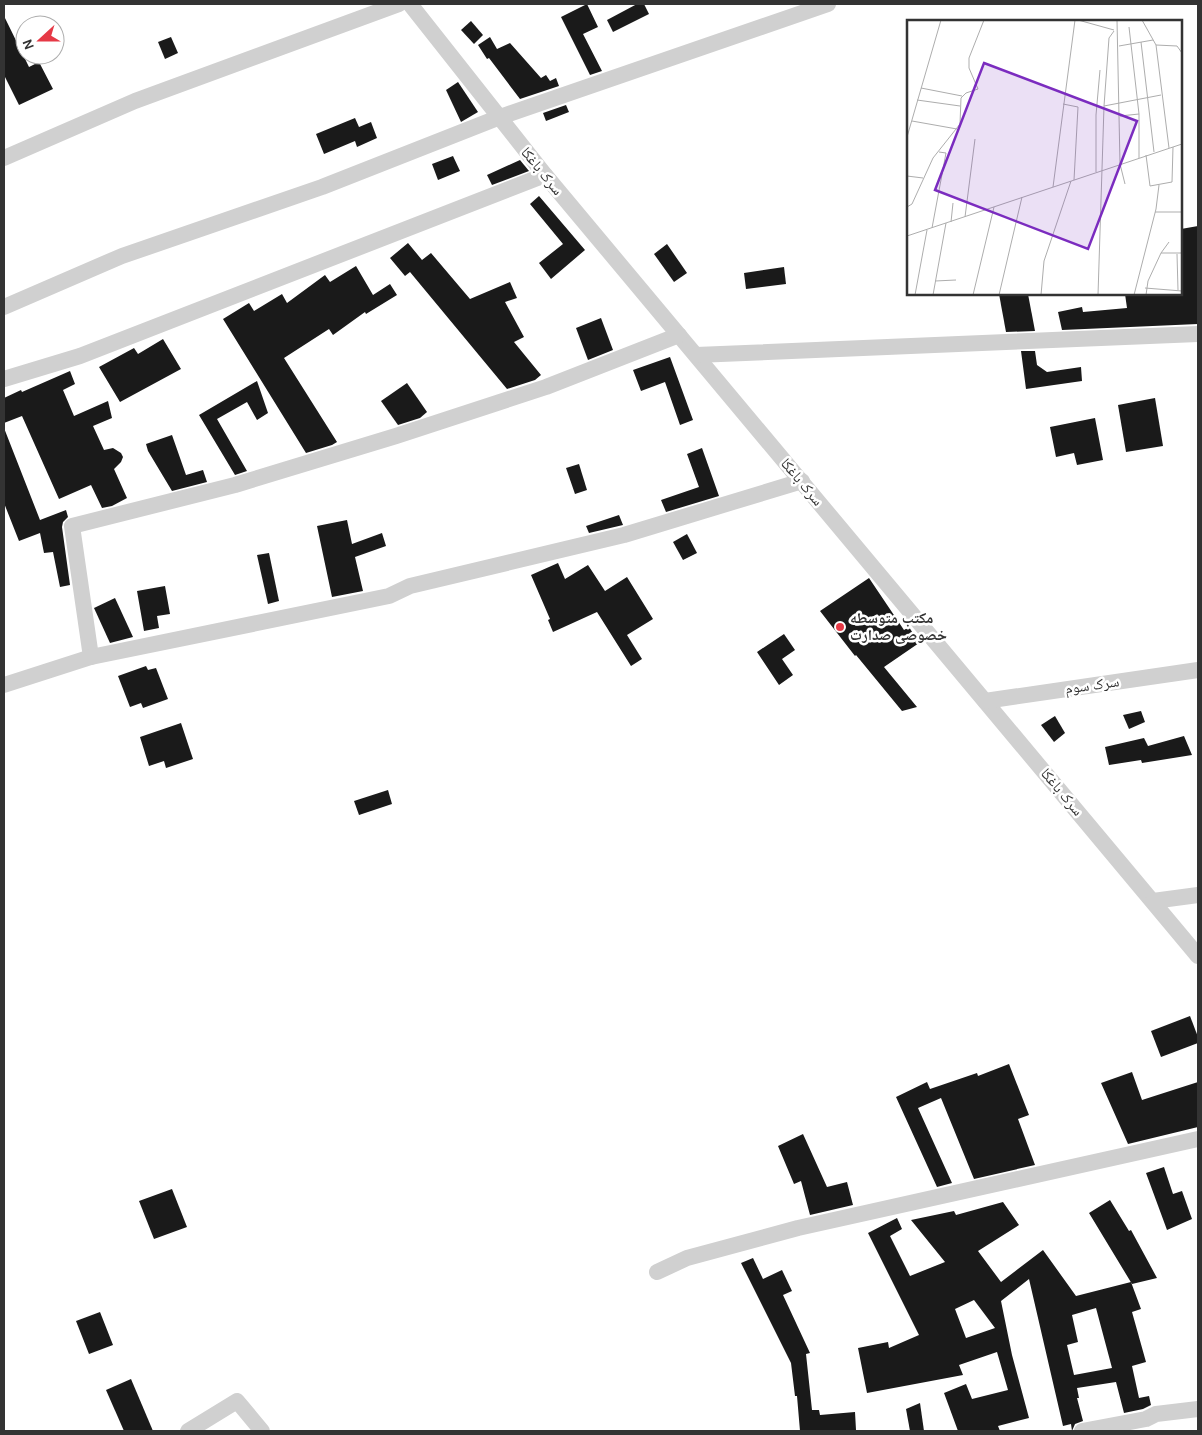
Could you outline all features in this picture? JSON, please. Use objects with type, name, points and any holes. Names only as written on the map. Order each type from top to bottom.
[{"type":"street","points":[[6,151],[135,101],[399,4]]},
{"type":"street","name":"سرک باغکا","points":[[410,4],[545,175],[1198,956]]},
{"type":"street","points":[[4,307],[122,256],[322,188],[500,117],[828,4]]},
{"type":"street","points":[[4,379],[80,356],[545,175]]},
{"type":"street","points":[[696,355],[1198,334]]},
{"type":"street","points":[[91,656],[72,526],[235,485],[396,436],[546,387],[679,335]]},
{"type":"street","points":[[4,685],[91,656],[389,596],[410,586],[624,535],[802,481]]},
{"type":"street","name":"سرک سوم","points":[[985,701],[1198,670]]},
{"type":"street","points":[[1153,901],[1198,895]]},
{"type":"street","points":[[657,1272],[687,1258],[798,1228],[1198,1139]]},
{"type":"street","points":[[188,1431],[237,1401],[262,1431]]},
{"type":"street","points":[[1082,1431],[1146,1420],[1156,1414],[1198,1409]]},
{"type":"building","points":[[587,4],[598,27],[583,34],[602,71],[590,75],[561,17]]},
{"type":"building","points":[[637,4],[644,4],[649,14],[613,32],[607,20]]},
{"type":"building","points":[[4,16],[15,38],[15,65],[28,65],[29,67],[41,65],[53,89],[19,105],[4,75]]},
{"type":"building","points":[[471,21],[483,35],[474,44],[461,30]]},
{"type":"building","points":[[171,37],[178,53],[165,59],[158,42]]},
{"type":"building","points":[[490,37],[497,49],[510,43],[541,78],[546,75],[550,81],[556,78],[559,86],[520,99],[478,45]]},
{"type":"building","points":[[458,82],[478,112],[461,122],[446,90]]},
{"type":"building","points":[[566,105],[569,112],[546,121],[543,113]]},
{"type":"building","points":[[355,118],[359,127],[371,122],[377,138],[357,147],[355,141],[324,154],[316,134]]},
{"type":"building","points":[[453,156],[460,171],[438,180],[432,164]]},
{"type":"building","points":[[520,160],[529,171],[492,185],[487,175]]},
{"type":"building","points":[[539,196],[585,250],[551,279],[539,263],[563,244],[530,204]]},
{"type":"building","points":[[1198,226],[1198,324],[1062,330],[1058,312],[1082,307],[1083,312],[1127,308],[1125,295],[1182,295],[1182,229]]},
{"type":"building","points":[[408,243],[422,260],[431,253],[470,299],[510,282],[517,298],[505,302],[524,337],[514,342],[541,375],[535,380],[507,389],[410,272],[405,276],[390,258]]},
{"type":"building","points":[[667,244],[687,273],[674,282],[654,254]]},
{"type":"building","points":[[356,266],[373,295],[390,284],[397,295],[366,314],[365,312],[333,335],[329,329],[284,358],[337,442],[306,453],[223,319],[249,303],[254,311],[282,294],[287,303],[325,275],[330,282]]},
{"type":"building","points":[[784,267],[786,284],[746,289],[744,273]]},
{"type":"building","points":[[999,295],[1028,295],[1035,331],[1006,332]]},
{"type":"building","points":[[601,318],[613,350],[588,360],[576,328]]},
{"type":"building","points":[[163,339],[181,369],[120,402],[99,367],[134,348],[138,354]]},
{"type":"building","points":[[1021,351],[1035,351],[1037,365],[1047,372],[1081,367],[1082,381],[1026,389]]},
{"type":"building","points":[[670,357],[693,420],[680,425],[665,382],[641,391],[633,370]]},
{"type":"building","points":[[70,371],[75,384],[63,390],[74,416],[108,401],[112,418],[93,426],[104,450],[113,448],[121,453],[123,457],[114,469],[127,498],[112,506],[102,508],[91,485],[59,499],[22,416],[4,423],[4,398]]},
{"type":"building","points":[[257,381],[268,413],[257,420],[247,402],[217,419],[247,471],[235,475],[199,415]]},
{"type":"building","points":[[407,383],[427,412],[420,418],[398,425],[381,401]]},
{"type":"building","points":[[1155,398],[1163,446],[1126,452],[1118,405]]},
{"type":"building","points":[[1095,418],[1103,460],[1077,465],[1074,453],[1056,457],[1050,427]]},
{"type":"building","points":[[4,428],[40,520],[66,510],[68,517],[63,522],[62,527],[70,585],[60,587],[53,552],[44,553],[40,533],[19,541],[4,503]]},
{"type":"building","points":[[172,435],[186,475],[203,470],[207,482],[172,491],[148,451],[146,444]]},
{"type":"building","points":[[702,448],[719,496],[666,512],[661,500],[699,487],[687,454]]},
{"type":"building","points":[[579,464],[587,490],[575,494],[566,468]]},
{"type":"building","points":[[619,515],[623,525],[589,533],[586,526]]},
{"type":"building","points":[[347,520],[352,544],[382,533],[386,546],[355,557],[363,591],[332,597],[317,526]]},
{"type":"building","points":[[687,534],[697,553],[683,560],[673,542]]},
{"type":"building","points":[[269,553],[279,601],[268,604],[257,555]]},
{"type":"building","points":[[558,563],[565,579],[588,565],[605,591],[627,577],[653,619],[627,635],[642,659],[631,666],[597,612],[553,632],[548,620],[550,619],[531,575]]},
{"type":"building","points":[[869,578],[904,630],[909,627],[919,643],[884,667],[917,707],[902,711],[820,611]]},
{"type":"building","points":[[165,586],[170,614],[157,616],[159,628],[144,631],[137,591]]},
{"type":"building","points":[[115,598],[133,637],[110,643],[94,608]]},
{"type":"building","points":[[784,634],[795,650],[782,659],[793,675],[779,685],[757,652]]},
{"type":"building","points":[[146,666],[148,670],[156,668],[168,699],[143,708],[141,703],[130,707],[118,676]]},
{"type":"building","points":[[1141,711],[1145,722],[1129,729],[1123,715]]},
{"type":"building","points":[[1055,716],[1065,733],[1054,742],[1041,725]]},
{"type":"building","points":[[181,723],[193,759],[166,768],[164,761],[149,766],[140,737]]},
{"type":"building","points":[[1184,736],[1192,755],[1142,763],[1141,760],[1109,765],[1105,747],[1144,738],[1148,746]]},
{"type":"building","points":[[388,790],[392,804],[359,815],[354,801]]},
{"type":"building","points":[[1190,1016],[1198,1037],[1198,1043],[1161,1057],[1151,1031]]},
{"type":"building","points":[[1009,1064],[1029,1115],[1018,1119],[1035,1165],[974,1179],[941,1098],[918,1108],[952,1183],[937,1187],[896,1097],[927,1082],[930,1089],[977,1073],[978,1076]]},
{"type":"building","points":[[1132,1072],[1142,1100],[1198,1082],[1198,1127],[1128,1144],[1101,1083]]},
{"type":"building","points":[[803,1134],[827,1187],[847,1182],[853,1205],[810,1215],[801,1181],[794,1184],[778,1146]]},
{"type":"building","points":[[1164,1167],[1173,1194],[1182,1191],[1192,1219],[1167,1230],[1146,1173]]},
{"type":"building","points":[[172,1189],[187,1227],[154,1239],[139,1201]]},
{"type":"building","points":[[1110,1200],[1129,1231],[1131,1230],[1157,1278],[1132,1284],[1089,1213]]},
{"type":"building","points":[[1003,1202],[1019,1225],[978,1251],[1001,1282],[1043,1250],[1076,1296],[1131,1282],[1141,1309],[1132,1312],[1146,1362],[1132,1366],[1139,1398],[1149,1396],[1151,1405],[1143,1409],[1124,1413],[1116,1382],[1077,1388],[1079,1398],[1077,1398],[1083,1421],[1075,1424],[1072,1431],[1071,1424],[1063,1426],[1029,1279],[1001,1301],[1012,1355],[1029,1418],[998,1426],[1000,1431],[958,1431],[944,1393],[966,1384],[972,1399],[1008,1390],[997,1352],[959,1365],[963,1375],[867,1393],[858,1348],[888,1342],[889,1348],[919,1335],[868,1233],[897,1218],[902,1229],[890,1236],[910,1276],[945,1262],[911,1220],[954,1211],[956,1215]],"holes":[[[974,1300],[995,1328],[966,1338],[955,1309]],[[1096,1308],[1112,1368],[1074,1375],[1067,1345],[1078,1342],[1072,1315]]]},
{"type":"building","points":[[753,1258],[763,1279],[782,1270],[792,1291],[783,1295],[810,1353],[806,1354],[812,1410],[819,1410],[820,1415],[855,1412],[856,1430],[800,1431],[797,1396],[795,1396],[791,1363],[741,1263]]},
{"type":"building","points":[[100,1312],[113,1345],[89,1354],[76,1321]]},
{"type":"building","points":[[131,1379],[153,1431],[124,1431],[106,1390]]},
{"type":"building","points":[[920,1403],[924,1431],[910,1431],[906,1409]]},
{"type":"place","name":"مکتب متوسطه خصوصی صدارت","points":[[840,627]]}]
